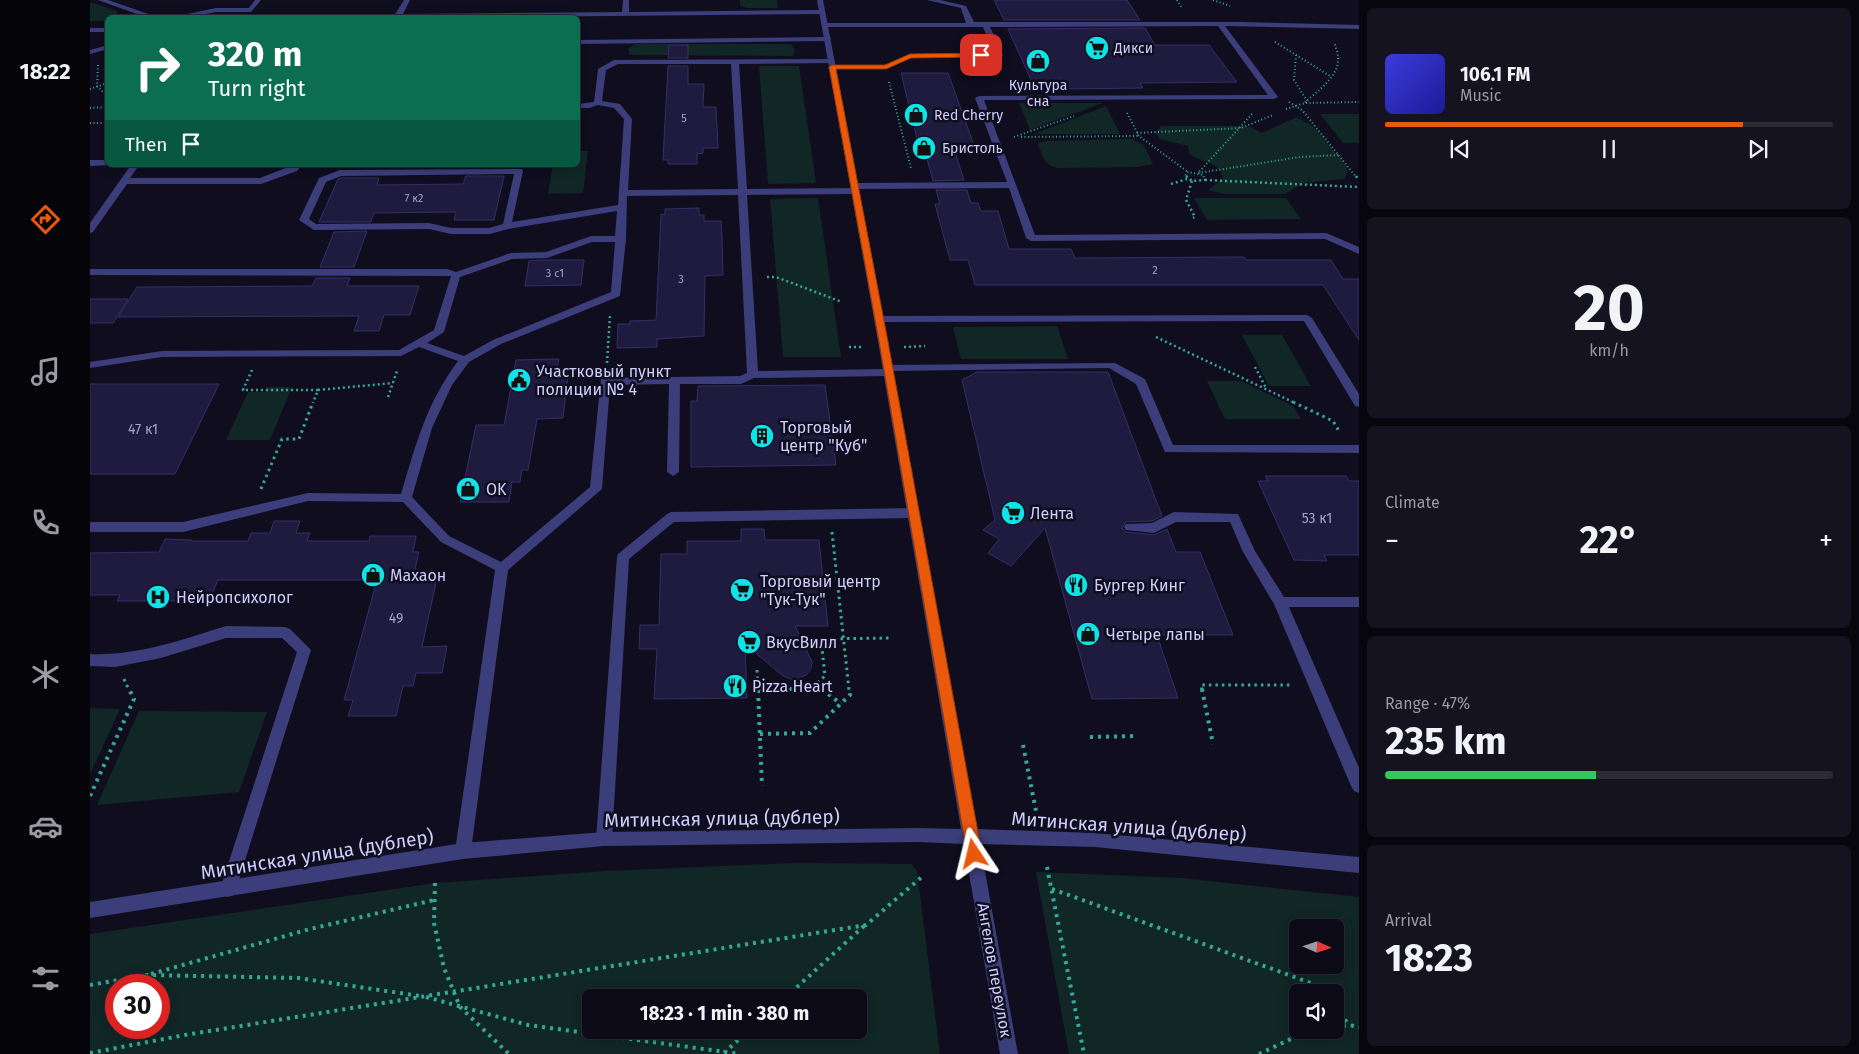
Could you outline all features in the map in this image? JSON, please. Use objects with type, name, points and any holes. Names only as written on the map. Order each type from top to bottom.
[{"type":"street","points":[[101,0],[148,15]]},
{"type":"street","points":[[216,10],[223,0]]},
{"type":"street","points":[[188,15],[216,10],[251,10],[258,0]]},
{"type":"street","points":[[399,15],[407,0]]},
{"type":"street","points":[[625,14],[626,0]]},
{"type":"street","name":"Ангелов переулок","points":[[820,0],[914,513],[1009,1054]]},
{"type":"street","points":[[930,0],[964,7],[971,25]]},
{"type":"street","points":[[730,5],[730,13]]},
{"type":"street","points":[[512,15],[822,12]]},
{"type":"street","points":[[598,102],[602,68],[617,62],[735,62],[886,67],[910,56],[999,55],[986,24]]},
{"type":"street","points":[[1220,24],[1274,97]]},
{"type":"street","points":[[825,25],[1247,24],[1359,27]]},
{"type":"street","points":[[90,30],[105,30]]},
{"type":"street","points":[[580,42],[827,39]]},
{"type":"street","points":[[90,42],[105,42]]},
{"type":"street","points":[[735,62],[753,375]]},
{"type":"street","points":[[1274,97],[979,98],[1031,238],[1326,236],[1359,251]]},
{"type":"street","points":[[406,498],[426,428],[446,384],[465,360],[497,342],[616,294],[628,119],[617,106],[598,102],[589,106],[580,106]]},
{"type":"street","points":[[90,163],[105,163]]},
{"type":"street","points":[[90,230],[134,167]]},
{"type":"street","points":[[124,180],[261,181],[296,167]]},
{"type":"street","points":[[507,226],[519,171],[340,173],[322,180],[304,220],[314,227],[429,226],[461,231],[490,231],[507,226],[623,207]]},
{"type":"street","points":[[624,193],[1012,185]]},
{"type":"street","points":[[90,272],[447,272],[456,274],[511,256],[548,255],[591,239],[621,239]]},
{"type":"street","points":[[90,365],[162,354],[401,353],[439,332],[456,274]]},
{"type":"street","points":[[879,319],[1307,318],[1359,403]]},
{"type":"street","points":[[417,344],[465,360]]},
{"type":"street","points":[[463,852],[502,568],[596,489],[605,382],[741,380],[753,375],[1111,365],[1141,382],[1169,449],[1354,449]]},
{"type":"street","points":[[673,472],[675,380]]},
{"type":"street","points":[[90,527],[183,527],[308,497],[406,498],[445,540],[502,568]]},
{"type":"street","points":[[604,839],[623,557],[670,516],[914,513]]},
{"type":"street","points":[[1130,527],[1154,528],[1174,517],[1234,517],[1249,552],[1280,602],[1359,786]]},
{"type":"street","points":[[1280,602],[1359,602]]},
{"type":"street","points":[[90,660],[115,660],[161,652],[226,632],[285,633],[304,650],[228,889]]},
{"type":"street","name":"Митинская улица (дублер)","points":[[90,910],[463,852],[604,839],[971,836],[1095,840],[1359,865]]},
{"type":"path","points":[[1247,24],[1330,76]]},
{"type":"path","points":[[1306,102],[1315,95],[1338,66],[1339,58],[1334,40]]},
{"type":"path","points":[[94,51],[97,86],[105,94]]},
{"type":"path","points":[[1296,55],[1292,76],[1306,102]]},
{"type":"path","points":[[886,67],[915,186]]},
{"type":"path","points":[[90,89],[105,84]]},
{"type":"path","points":[[1198,172],[1241,128],[1257,108],[1250,97]]},
{"type":"path","points":[[1274,97],[1296,105],[1302,110],[1359,180]]},
{"type":"path","points":[[1118,98],[1138,135],[1188,172],[1300,157],[1339,155]]},
{"type":"path","points":[[994,138],[1138,135],[1241,128],[1306,102],[1359,102]]},
{"type":"path","points":[[90,108],[105,107]]},
{"type":"path","points":[[1018,137],[1082,113]]},
{"type":"path","points":[[90,123],[105,123]]},
{"type":"path","points":[[1188,172],[1186,174],[1188,179]]},
{"type":"path","points":[[1198,172],[1203,174],[1205,180]]},
{"type":"path","points":[[1171,184],[1188,179],[1192,181],[1359,187]]},
{"type":"path","points":[[1190,219],[1195,217],[1186,200],[1192,181]]},
{"type":"path","points":[[748,277],[776,277],[842,302]]},
{"type":"path","points":[[605,382],[612,296]]},
{"type":"path","points":[[1156,337],[1334,421],[1354,449]]},
{"type":"path","points":[[904,347],[925,346]]},
{"type":"path","points":[[849,347],[867,347]]},
{"type":"path","points":[[388,397],[401,353]]},
{"type":"path","points":[[260,354],[243,390],[318,390],[393,383]]},
{"type":"path","points":[[1255,367],[1266,388]]},
{"type":"path","points":[[253,510],[282,439],[299,438],[318,390]]},
{"type":"path","points":[[760,734],[810,733],[850,695],[830,514]]},
{"type":"path","points":[[797,639],[890,638]]},
{"type":"path","points":[[758,690],[811,689],[825,676],[821,639]]},
{"type":"path","points":[[90,796],[134,699],[115,660]]},
{"type":"path","points":[[757,670],[762,786]]},
{"type":"path","points":[[816,684],[841,704]]},
{"type":"path","points":[[1213,744],[1201,685],[1315,685]]},
{"type":"path","points":[[1090,737],[1137,736]]},
{"type":"path","points":[[1023,745],[1037,816]]},
{"type":"path","points":[[1047,867],[1084,1054]]},
{"type":"path","points":[[795,989],[924,875]]},
{"type":"path","points":[[435,883],[434,923],[444,968],[460,1008],[510,1054]]},
{"type":"path","points":[[1052,889],[1313,984]]},
{"type":"path","points":[[152,974],[310,929],[434,900]]},
{"type":"path","points":[[90,1053],[185,1035],[866,925]]},
{"type":"path","points":[[170,975],[298,978],[424,997],[528,1025],[740,1054]]},
{"type":"path","points":[[90,986],[105,983]]},
{"type":"path","points":[[1344,1018],[1349,1024]]},
{"type":"path","points":[[1344,1025],[1359,1027]]},
{"type":"path","points":[[723,1053],[739,1039]]},
{"type":"path","points":[[1259,1054],[1291,1039]]},
{"type":"green space","points":[[740,0],[777,0],[778,8],[747,8],[740,5]]},
{"type":"green space","points":[[90,2],[117,11],[116,15],[105,15],[105,21],[90,21]]},
{"type":"green space","points":[[635,44],[791,44],[795,51],[793,56],[630,55],[628,49]]},
{"type":"green space","points":[[759,66],[799,66],[816,183],[768,184]]},
{"type":"green space","points":[[1019,103],[1103,103],[1030,130]]},
{"type":"green space","points":[[1106,106],[1120,134],[1034,134]]},
{"type":"green space","points":[[1320,114],[1359,114],[1359,143],[1343,143]]},
{"type":"green space","points":[[1297,117],[1314,127],[1346,166],[1348,172],[1344,179],[1303,183],[1285,194],[1224,194],[1208,190],[1223,179],[1219,169],[1189,154],[1188,146],[1160,139],[1155,132],[1161,126],[1242,126],[1251,127],[1262,133]]},
{"type":"green space","points":[[1131,139],[1143,144],[1153,164],[1137,167],[1058,168],[1049,165],[1038,145],[1038,143],[1046,141]]},
{"type":"green space","points":[[580,151],[588,151],[583,193],[548,194],[553,167],[580,167]]},
{"type":"green space","points":[[818,198],[841,357],[783,357],[770,199]]},
{"type":"green space","points":[[1194,198],[1286,198],[1301,219],[1207,220]]},
{"type":"green space","points":[[1057,326],[1068,359],[961,359],[953,327]]},
{"type":"green space","points":[[1242,335],[1282,335],[1311,386],[1269,386]]},
{"type":"green space","points":[[1207,381],[1241,381],[1293,406],[1301,419],[1225,419]]},
{"type":"green space","points":[[267,387],[292,387],[270,440],[226,440],[248,392],[265,392]]},
{"type":"green space","points":[[90,708],[120,709],[90,774]]},
{"type":"green space","points":[[139,711],[267,712],[239,792],[97,805]]},
{"type":"green space","points":[[796,863],[911,864],[917,871],[940,1054],[90,1054],[90,934],[435,883],[606,871]]},
{"type":"green space","points":[[1036,872],[1182,878],[1359,897],[1359,1054],[1069,1054]]},
{"type":"building","points":[[994,0],[1127,0],[1140,20],[1004,20]]},
{"type":"building","points":[[1145,28],[1155,45],[1209,45],[1237,82],[1140,83],[1143,88],[1062,89],[1059,82],[1032,82],[1008,29]]},
{"type":"building","points":[[669,45],[688,45],[688,58],[668,58]]},
{"type":"building","points":[[668,66],[688,66],[688,84],[704,84],[703,107],[716,107],[718,148],[703,148],[703,153],[697,154],[697,164],[668,164],[668,160],[663,160]]},
{"type":"building","points":[[901,73],[948,73],[975,148],[960,148],[961,152],[955,152],[964,180],[933,181],[927,159],[922,159]]},
{"type":"building","points":[[466,176],[504,176],[494,220],[454,220],[456,212],[374,213],[371,222],[319,222],[338,179],[341,178],[379,178],[377,185],[463,184]]},
{"type":"building","points":[[936,190],[967,190],[971,203],[978,203],[981,211],[998,211],[1009,249],[1071,249],[1075,258],[1244,257],[1246,260],[1331,260],[1343,279],[1359,279],[1359,340],[1323,285],[975,285],[968,260],[950,260],[935,204],[940,204]]},
{"type":"building","points":[[699,208],[699,215],[704,215],[704,221],[721,221],[722,236],[723,275],[705,276],[704,336],[657,339],[657,347],[617,348],[618,324],[630,324],[630,321],[656,320],[661,214],[665,215],[665,209]]},
{"type":"building","points":[[367,231],[354,267],[320,267],[334,232]]},
{"type":"building","points":[[584,260],[581,285],[525,286],[529,261]]},
{"type":"building","points":[[316,278],[350,278],[347,286],[419,286],[410,315],[384,315],[379,331],[354,331],[359,316],[118,317],[137,287],[312,286]]},
{"type":"building","points":[[90,299],[128,299],[113,323],[90,323]]},
{"type":"building","points":[[559,359],[557,368],[564,368],[563,376],[568,376],[563,418],[537,419],[528,470],[522,470],[520,482],[512,482],[509,502],[460,502],[476,425],[504,425],[516,360]]},
{"type":"building","points":[[977,372],[1108,372],[1162,516],[1152,521],[1126,522],[1122,528],[1126,532],[1154,535],[1167,529],[1176,552],[1200,552],[1233,635],[1157,635],[1178,698],[1092,699],[1045,528],[1011,566],[988,553],[999,539],[983,530],[995,520],[962,380]]},
{"type":"building","points":[[90,384],[219,384],[175,474],[90,474]]},
{"type":"building","name":"Торговый центр \"Куб\"","points":[[825,385],[836,465],[691,467],[691,401],[697,401],[698,386]]},
{"type":"building","points":[[1265,476],[1346,476],[1349,481],[1359,481],[1359,555],[1324,555],[1327,561],[1294,560],[1258,481],[1268,481]]},
{"type":"building","points":[[274,521],[300,521],[296,533],[310,533],[307,541],[369,541],[370,536],[416,536],[413,552],[419,552],[413,578],[437,578],[422,647],[447,646],[442,673],[416,673],[413,686],[403,686],[396,716],[348,716],[353,700],[344,700],[377,580],[218,580],[212,594],[197,594],[194,601],[117,601],[120,595],[90,595],[90,553],[159,552],[165,539],[248,541],[251,533],[270,533]]},
{"type":"building","name":"Торговый центр \"Тук-Тук\"","points":[[741,529],[764,529],[765,540],[819,540],[828,626],[795,626],[812,662],[811,669],[806,675],[799,678],[791,679],[783,676],[745,644],[747,698],[654,699],[657,649],[639,649],[640,625],[659,625],[661,554],[687,554],[687,541],[741,541]]},
{"type":"place","name":"Дикси","points":[[1097,48]]},
{"type":"place","name":"Культура сна","points":[[1038,61]]},
{"type":"place","name":"Red Cherry","points":[[916,115]]},
{"type":"place","name":"Бристоль","points":[[924,148]]},
{"type":"place","name":"Участковый пункт полиции № 4","points":[[519,380]]},
{"type":"place","name":"Торговый центр \"Куб\"","points":[[762,436]]},
{"type":"place","name":"OK","points":[[468,489]]},
{"type":"place","name":"Лента","points":[[1013,513]]},
{"type":"place","name":"Махаон","points":[[373,575]]},
{"type":"place","name":"Бургер Кинг","points":[[1076,585]]},
{"type":"place","name":"Торговый центр \"Тук-Тук\"","points":[[742,590]]},
{"type":"place","name":"Нейропсихолог","points":[[158,597]]},
{"type":"place","name":"Четыре лапы","points":[[1088,634]]},
{"type":"place","name":"ВкусВилл","points":[[749,642]]},
{"type":"place","name":"Pizza Heart","points":[[735,686]]},
{"type":"route","points":[[974,854],[832,67],[886,67],[910,56],[981,55]]}]
